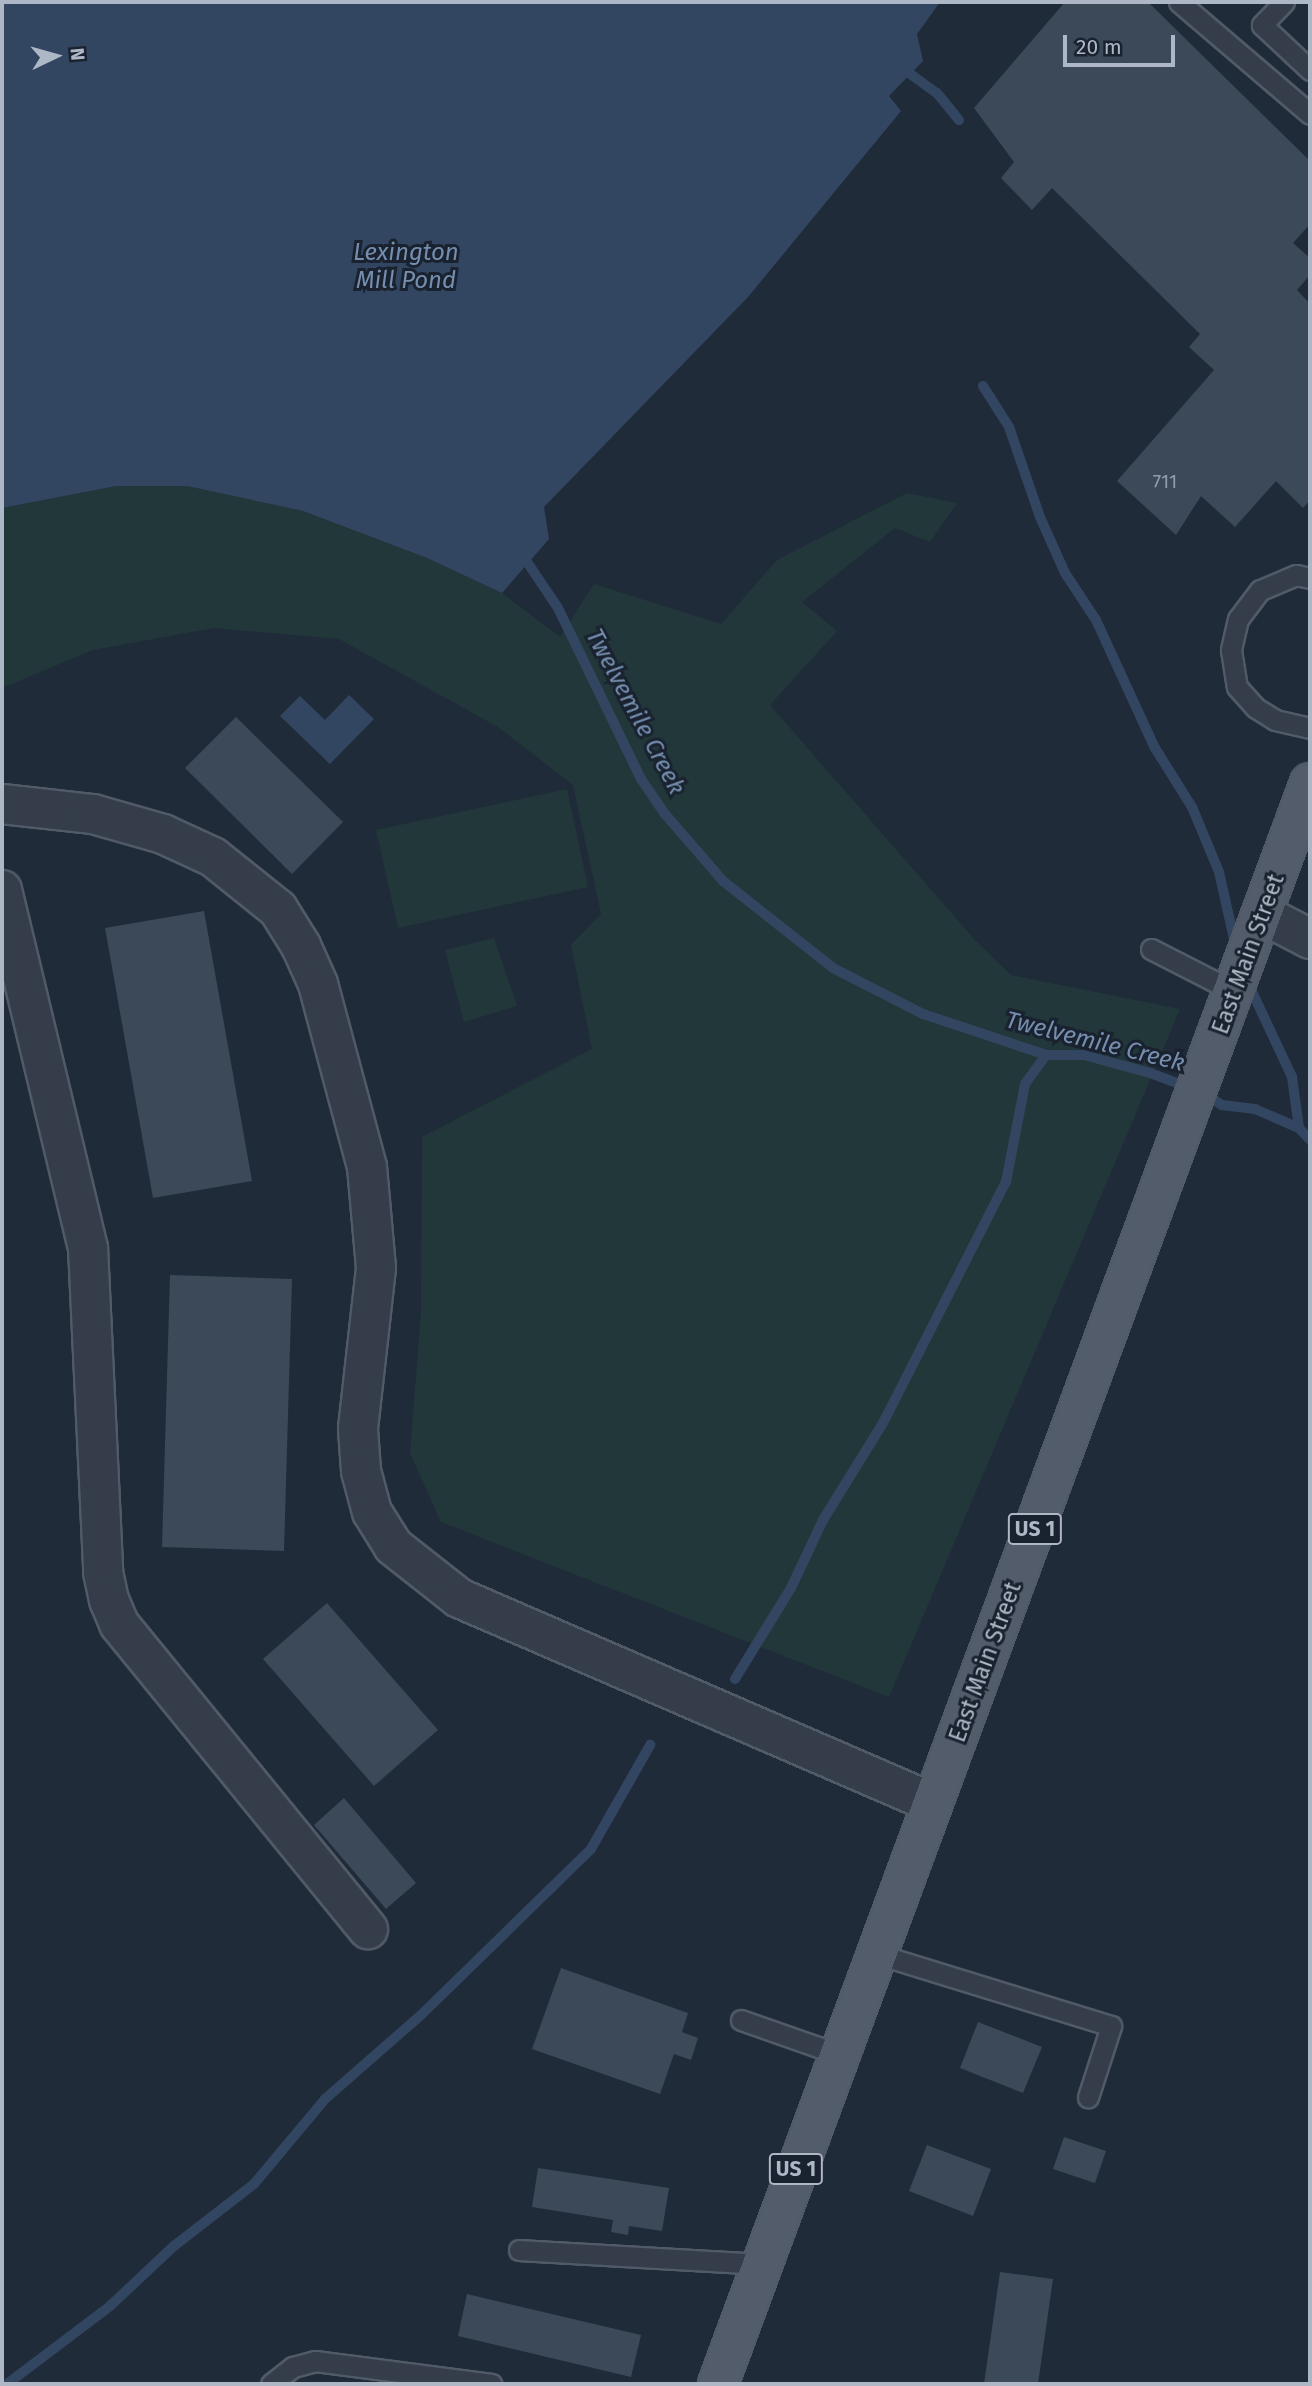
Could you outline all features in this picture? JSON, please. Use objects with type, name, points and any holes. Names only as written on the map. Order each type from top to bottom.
[{"type":"main road","name":"East Main Street","points":[[718,2384],[874,1953],[1194,1103],[1310,783]]},
{"type":"street","points":[[2,804],[93,814],[163,834],[213,857],[278,909],[301,946],[318,984],[367,1167],[376,1268],[358,1429],[361,1471],[372,1512],[393,1546],[459,1598],[933,1802]]},
{"type":"street","points":[[2,890],[88,1248],[103,1572],[109,1600],[119,1624],[368,1929]]},
{"type":"street","points":[[1262,915],[1310,939]]},
{"type":"lane","points":[[1179,2],[1310,114]]},
{"type":"lane","points":[[1284,2],[1262,25],[1310,69]]},
{"type":"lane","points":[[1310,578],[1296,575],[1260,590],[1238,619],[1231,650],[1237,687],[1256,708],[1275,720],[1310,728]]},
{"type":"lane","points":[[1151,949],[1235,992]]},
{"type":"lane","points":[[874,1953],[1111,2026],[1088,2098]]},
{"type":"lane","points":[[741,2020],[838,2054]]},
{"type":"lane","points":[[519,2250],[762,2264]]},
{"type":"lane","points":[[271,2384],[293,2367],[315,2361],[492,2384]]},
{"type":"green space","points":[[116,486],[187,486],[303,511],[427,558],[502,593],[560,637],[594,584],[721,624],[777,560],[907,493],[957,503],[930,542],[895,528],[802,602],[837,631],[770,705],[975,940],[1011,975],[1180,1009],[889,1697],[441,1522],[410,1453],[421,1312],[422,1137],[592,1049],[571,945],[601,914],[573,785],[498,727],[339,639],[214,628],[93,650],[2,688],[2,508]]},
{"type":"green space","points":[[567,789],[588,887],[398,928],[376,830]]},
{"type":"green space","points":[[494,938],[517,1006],[464,1022],[445,950]]},
{"type":"water","name":"Lexington Mill Pond","points":[[2,2],[940,2],[917,34],[923,61],[889,96],[901,111],[748,297],[544,507],[549,539],[502,593],[427,558],[303,511],[187,486],[116,486],[2,508]]},
{"type":"water","points":[[349,695],[374,719],[330,764],[280,716],[300,696],[325,720]]},
{"type":"building","points":[[1065,2],[1148,2],[1310,161],[1310,224],[1293,243],[1310,258],[1310,275],[1297,290],[1310,304],[1310,500],[1303,508],[1276,481],[1235,527],[1201,496],[1176,535],[1117,481],[1214,370],[1189,347],[1200,334],[1052,188],[1032,210],[1001,178],[1014,162],[974,108]]},
{"type":"building","points":[[236,717],[343,822],[292,874],[185,768]]},
{"type":"building","points":[[204,911],[252,1181],[153,1198],[105,928]]},
{"type":"building","points":[[170,1275],[292,1279],[284,1551],[162,1547]]},
{"type":"building","points":[[327,1603],[438,1730],[374,1786],[263,1659]]},
{"type":"building","points":[[344,1798],[416,1883],[386,1909],[314,1825]]},
{"type":"building","points":[[561,1968],[688,2013],[682,2032],[698,2038],[691,2060],[674,2054],[660,2094],[532,2049]]},
{"type":"building","points":[[978,2022],[1042,2047],[1023,2093],[960,2068]]},
{"type":"building","points":[[1064,2137],[1106,2151],[1095,2183],[1053,2169]]},
{"type":"building","points":[[927,2145],[991,2169],[973,2216],[909,2191]]},
{"type":"building","points":[[538,2168],[669,2188],[662,2231],[629,2226],[628,2235],[611,2232],[613,2220],[532,2207]]},
{"type":"building","points":[[1000,2272],[1053,2279],[1038,2384],[984,2384]]},
{"type":"building","points":[[467,2294],[641,2335],[631,2377],[458,2336]]},
{"type":"waterway","points":[[909,73],[937,93],[959,120]]},
{"type":"waterway","points":[[983,386],[1009,427],[1040,517],[1065,573],[1096,620],[1155,748],[1192,807],[1219,872],[1236,948]]},
{"type":"waterway","name":"Twelvemile Creek","points":[[521,553],[558,608],[641,779],[665,814],[723,881],[833,968],[923,1014],[1046,1055],[1084,1055],[1150,1073],[1204,1093],[1222,1105],[1255,1109],[1299,1128],[1310,1140]]},
{"type":"waterway","points":[[1248,983],[1292,1077],[1299,1128]]},
{"type":"waterway","points":[[735,1679],[791,1588],[823,1520],[883,1423],[1006,1182],[1025,1084],[1046,1055]]},
{"type":"waterway","points":[[7,2384],[110,2306],[174,2246],[254,2184],[325,2099],[421,2015],[591,1849],[650,1745]]}]
